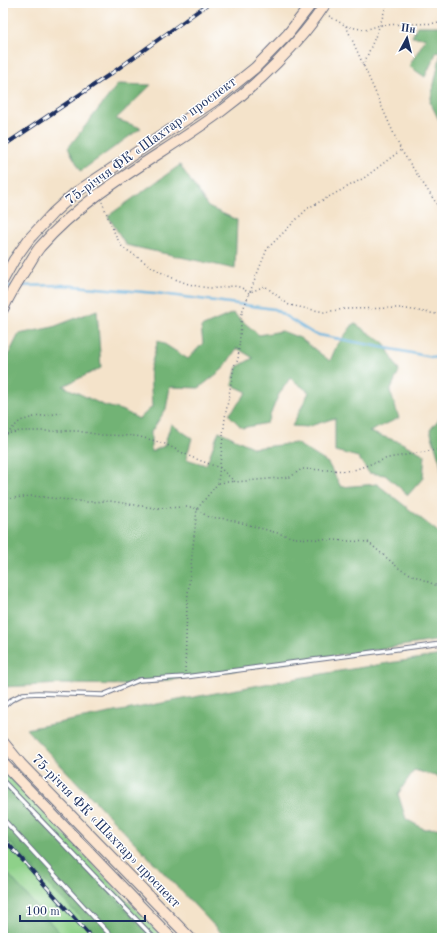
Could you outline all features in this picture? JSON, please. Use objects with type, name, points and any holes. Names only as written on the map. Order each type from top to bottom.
[{"type":"main road","name":"75-річчя ФК «Шахтар» проспект","points":[[3,280],[14,260],[29,239],[48,218],[75,193],[214,101],[255,68],[288,34],[312,3]]},
{"type":"main road","name":"75-річчя ФК «Шахтар» проспект","points":[[3,309],[10,293],[39,248],[62,224],[111,184],[219,113],[261,78],[294,43],[323,7]]},
{"type":"main road","name":"75-річчя ФК «Шахтар» проспект","points":[[3,742],[21,764],[190,938]]},
{"type":"main road","name":"75-річчя ФК «Шахтар» проспект","points":[[3,763],[171,938]]},
{"type":"lane","points":[[3,707],[11,700],[23,694],[103,695],[139,680],[185,677],[442,642]]},
{"type":"lane","points":[[3,781],[154,938]]},
{"type":"lane","points":[[3,819],[113,938]]},
{"type":"path","points":[[363,66],[380,25],[387,3]]},
{"type":"path","points":[[323,7],[346,26],[401,150],[442,212]]},
{"type":"path","points":[[346,26],[365,30],[380,25],[442,23],[442,15]]},
{"type":"path","points":[[185,677],[187,603],[198,510],[218,483],[226,410],[234,366],[238,360],[242,312],[266,249],[308,208],[364,178],[401,150]]},
{"type":"path","points":[[101,199],[121,246],[144,262],[177,281],[190,285],[213,289],[237,286],[243,288],[248,293]]},
{"type":"path","points":[[248,293],[265,286],[289,306],[324,312],[345,309],[401,308],[442,315]]},
{"type":"path","points":[[3,437],[20,421],[34,417],[61,413]]},
{"type":"path","points":[[7,434],[20,431],[77,431],[102,435],[136,436],[163,443],[191,457],[220,468],[235,482]]},
{"type":"path","points":[[218,483],[290,477],[302,469],[351,471],[388,458],[442,449]]},
{"type":"path","points":[[3,499],[33,496],[87,502],[110,501],[154,508],[190,506],[208,517],[228,519],[295,538],[368,542],[401,570],[442,588]]},
{"type":"green space","points":[[417,26],[439,26],[442,31],[442,126],[430,102],[441,53],[437,51],[425,77],[409,66],[426,38],[412,37]]},
{"type":"green space","points":[[118,84],[151,85],[116,119],[141,128],[81,171],[68,148]]},
{"type":"green space","points":[[180,165],[208,207],[237,220],[235,269],[126,245],[108,216]]},
{"type":"green space","points":[[97,310],[101,368],[63,386],[103,405],[124,411],[139,419],[152,407],[150,369],[158,340],[188,359],[203,343],[201,327],[233,313],[259,335],[282,331],[300,338],[330,361],[336,347],[354,323],[384,343],[399,371],[390,391],[399,418],[369,432],[400,442],[425,455],[423,478],[408,495],[385,475],[369,473],[358,457],[335,451],[335,418],[307,427],[292,426],[309,392],[290,378],[278,396],[267,423],[242,428],[229,415],[247,392],[232,385],[237,367],[253,358],[237,348],[223,369],[199,388],[170,387],[166,409],[151,432],[151,452],[164,446],[171,424],[192,438],[186,459],[206,465],[219,431],[254,448],[296,443],[328,463],[341,487],[377,484],[442,535],[442,640],[135,685],[62,684],[3,687],[3,365],[19,334],[53,327]]},
{"type":"green space","points":[[442,415],[442,476],[440,462],[430,430]]},
{"type":"green space","points":[[442,655],[442,772],[439,777],[414,770],[398,794],[406,819],[424,829],[440,828],[442,823],[442,938],[226,938],[26,729],[285,680]]},
{"type":"green space","points":[[3,770],[163,938],[3,938]]},
{"type":"green space","points":[[3,784],[99,881],[152,938],[101,938],[41,878],[3,834]]},
{"type":"green space","points":[[3,868],[64,938],[3,938]]},
{"type":"waterway","points":[[17,286],[62,285],[155,293],[274,309],[314,334],[442,359]]},
{"type":"waterway","points":[[3,287],[12,286]]},
{"type":"railway","points":[[3,146],[112,73],[209,3]]},
{"type":"railway","points":[[3,838],[92,938]]}]
